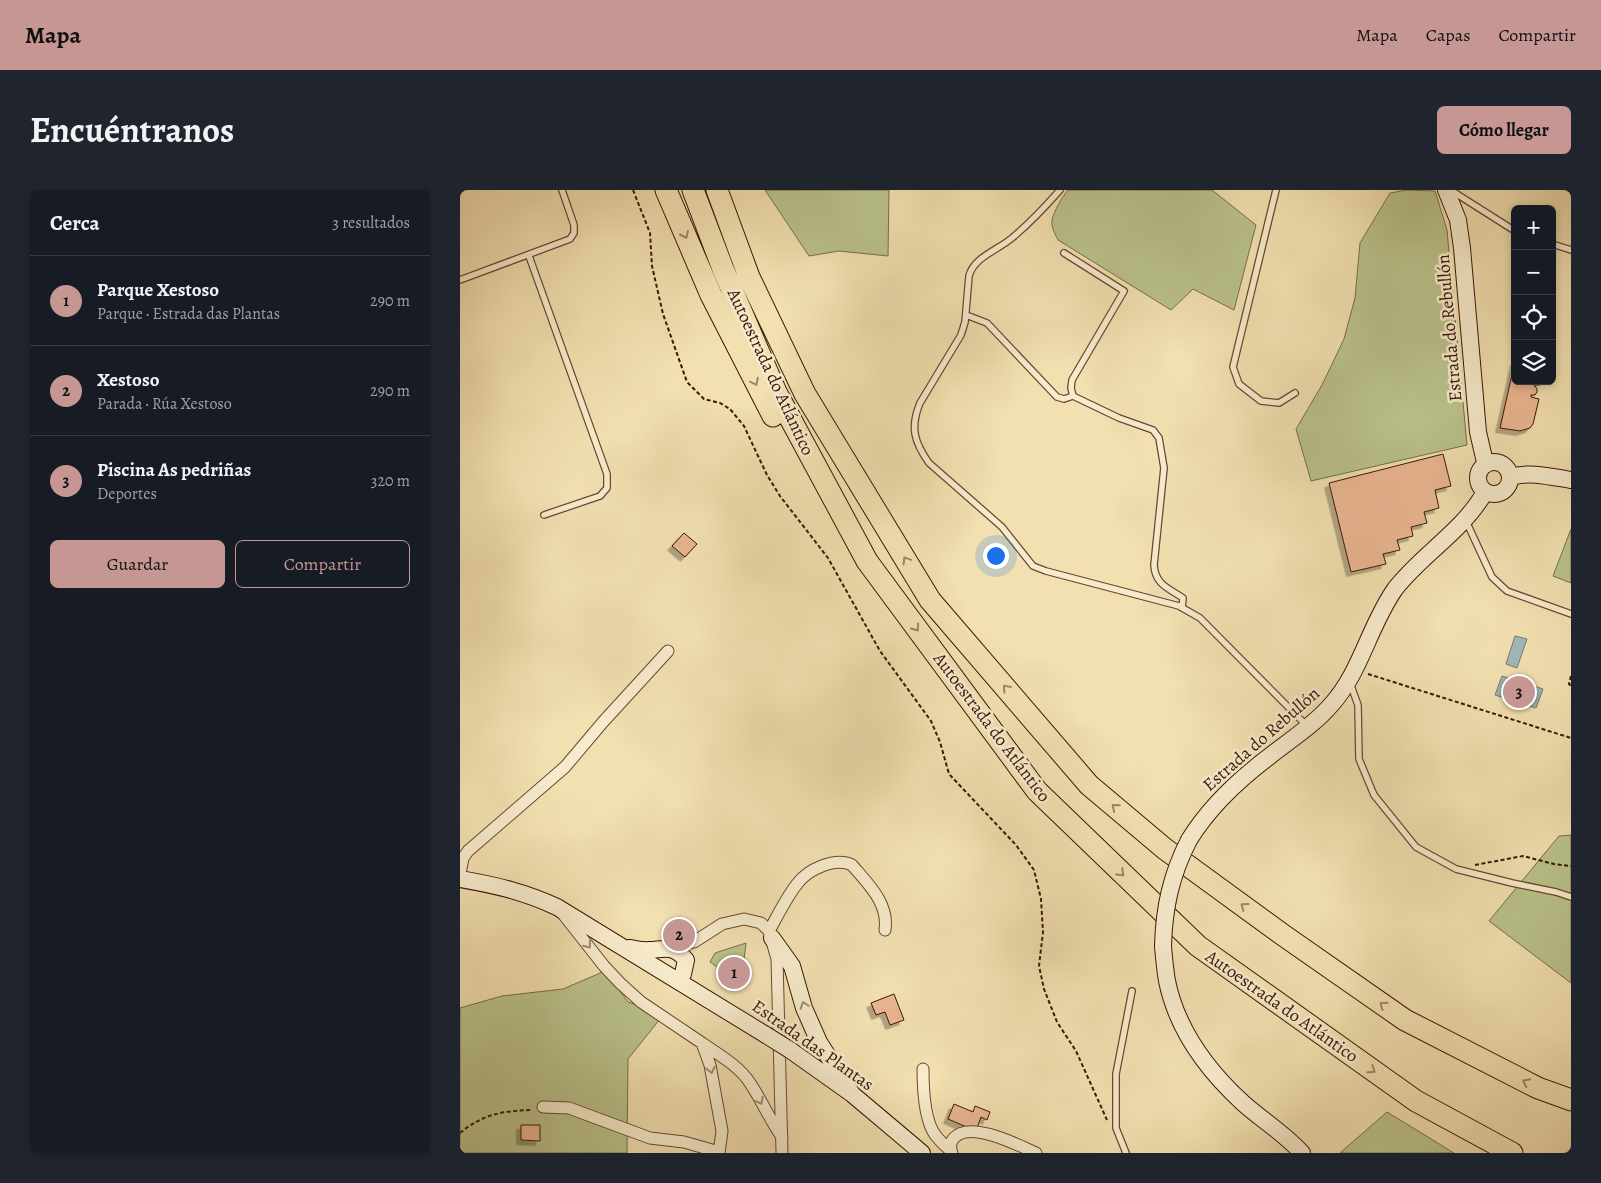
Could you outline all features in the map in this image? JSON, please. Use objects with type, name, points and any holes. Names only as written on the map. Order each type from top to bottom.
[{"type":"highway","points":[[666,190],[711,295],[808,482],[866,561]]},
{"type":"highway","name":"Autoestrada do Atlántico","points":[[693,190],[723,269],[776,392],[866,561],[1037,791],[1198,946],[1416,1101],[1512,1153]]},
{"type":"highway","name":"Autoestrada do Atlántico","points":[[716,190],[749,277],[805,394],[930,600],[1089,785],[1165,849],[1283,935],[1405,1020],[1538,1088],[1571,1100]]},
{"type":"street","name":"Estrada do Rebullón","points":[[1446,190],[1458,220],[1478,432],[1487,464]]},
{"type":"street","points":[[1492,462],[1506,467],[1511,477],[1505,491],[1495,495],[1485,492],[1478,480],[1480,471],[1492,462]]},
{"type":"street","points":[[1511,477],[1525,474],[1571,480]]},
{"type":"street","name":"Estrada do Rebullón","points":[[1302,1153],[1222,1083],[1204,1063],[1177,1015],[1167,982],[1163,946],[1163,926],[1169,889],[1180,857],[1200,822],[1226,792],[1308,727],[1331,706],[1352,675],[1377,617],[1396,589],[1425,557],[1465,519],[1485,492]]},
{"type":"street","points":[[460,874],[463,858],[468,851],[565,767],[668,651]]},
{"type":"street","points":[[782,1153],[777,959],[771,934],[798,882],[827,863],[835,862],[846,862],[852,865],[878,897],[885,913],[885,930]]},
{"type":"street","name":"Estrada das Plantas","points":[[460,879],[508,887],[557,907],[790,1050],[852,1094],[922,1153]]},
{"type":"street","points":[[557,907],[620,983],[641,1002],[729,1062],[749,1081],[782,1138]]},
{"type":"street","points":[[622,946],[648,951],[663,949],[694,942],[722,924],[734,920],[751,919],[761,923],[771,934],[792,966],[804,1008],[819,1042],[852,1094]]},
{"type":"street","points":[[678,982],[683,974],[686,960],[694,942]]},
{"type":"street","points":[[650,964],[653,954],[663,949],[679,951],[686,960]]},
{"type":"street","points":[[543,1108],[569,1108],[650,1138],[684,1142],[702,1150],[719,1152],[722,1130],[710,1065],[702,1043]]},
{"type":"street","points":[[923,1069],[923,1092],[934,1135],[951,1152]]},
{"type":"street","points":[[951,1152],[952,1140],[959,1134],[971,1131],[1006,1140],[1036,1153]]},
{"type":"lane","points":[[460,280],[570,240],[574,233],[574,224],[562,190]]},
{"type":"lane","points":[[1060,190],[1034,219],[1010,240],[971,268],[968,276],[966,315],[961,335],[920,402],[916,413],[914,424],[916,438],[921,451],[929,463],[1002,527],[1033,566],[1182,608],[1200,618],[1308,727]]},
{"type":"lane","points":[[1276,190],[1233,367],[1238,384],[1261,401],[1279,403],[1295,393]]},
{"type":"lane","points":[[1450,190],[1511,228]]},
{"type":"lane","points":[[1556,245],[1571,250]]},
{"type":"lane","points":[[1064,253],[1124,291],[1072,380],[1073,396]]},
{"type":"lane","points":[[529,256],[607,474],[607,488],[600,496],[544,516]]},
{"type":"lane","points":[[966,315],[987,323],[1057,397],[1064,400],[1073,396],[1119,418],[1153,430],[1159,438],[1164,468],[1154,565],[1155,575],[1160,582],[1183,598],[1182,608]]},
{"type":"lane","points":[[1465,519],[1492,577],[1506,591],[1571,614]]},
{"type":"lane","points":[[1352,675],[1358,705],[1359,758],[1374,795],[1416,847],[1456,869],[1571,897]]},
{"type":"lane","points":[[1126,1153],[1116,1128],[1116,1074],[1132,991]]},
{"type":"path","points":[[633,190],[650,233],[652,266],[663,314],[687,382],[704,399],[720,403],[730,409],[744,426],[767,476],[780,496],[828,558],[880,651],[931,721],[940,742],[949,774],[1016,845],[1034,870],[1041,899],[1043,932],[1039,966],[1044,989],[1057,1022],[1076,1051],[1108,1120],[1116,1128]]},
{"type":"path","points":[[1352,675],[1420,691],[1571,738]]},
{"type":"path","points":[[1571,676],[1569,684],[1571,686]]},
{"type":"path","points":[[1456,869],[1523,856],[1554,864],[1571,866]]},
{"type":"path","points":[[460,1133],[476,1121],[494,1114],[543,1108]]},
{"type":"green space","points":[[765,190],[889,190],[888,256],[839,251],[809,256]]},
{"type":"green space","points":[[1068,190],[1212,190],[1256,225],[1234,310],[1193,289],[1171,310],[1058,240],[1052,220],[1058,204]]},
{"type":"green space","points":[[1407,190],[1435,191],[1447,230],[1467,445],[1311,481],[1296,429],[1322,385],[1344,339],[1355,298],[1360,243],[1390,193]]},
{"type":"green space","points":[[1571,529],[1571,583],[1553,576]]},
{"type":"green space","points":[[1571,835],[1571,983],[1489,921],[1559,836]]},
{"type":"green space","points":[[746,943],[741,984],[710,962],[715,953]]},
{"type":"green space","points":[[605,971],[628,1002],[664,1014],[628,1059],[627,1153],[460,1153],[460,1008],[502,996],[563,989]]},
{"type":"green space","points":[[1387,1112],[1454,1153],[1340,1153]]},
{"type":"water","points":[[1515,636],[1527,639],[1517,668],[1506,664]]},
{"type":"water","points":[[1502,676],[1543,689],[1536,708],[1495,695]]},
{"type":"building","points":[[1511,379],[1511,385],[1534,385],[1537,392],[1535,395],[1531,395],[1531,397],[1539,399],[1533,424],[1530,428],[1520,431],[1500,428]]},
{"type":"building","points":[[1443,454],[1451,486],[1435,490],[1439,508],[1424,512],[1427,523],[1411,527],[1413,536],[1397,540],[1400,550],[1383,554],[1386,564],[1351,572],[1329,483]]},
{"type":"building","points":[[684,533],[697,544],[685,557],[672,546]]},
{"type":"building","points":[[894,994],[904,1020],[890,1025],[885,1012],[876,1015],[871,1003]]},
{"type":"building","points":[[954,1104],[973,1112],[975,1106],[990,1112],[987,1120],[981,1117],[976,1131],[948,1119]]},
{"type":"building","points":[[521,1125],[540,1125],[540,1141],[521,1140]]},
{"type":"place","name":"Piscina As pedriñas","points":[[1519,692]]},
{"type":"place","name":"Xestoso","points":[[679,935]]},
{"type":"place","name":"Parque Xestoso","points":[[734,973]]}]
